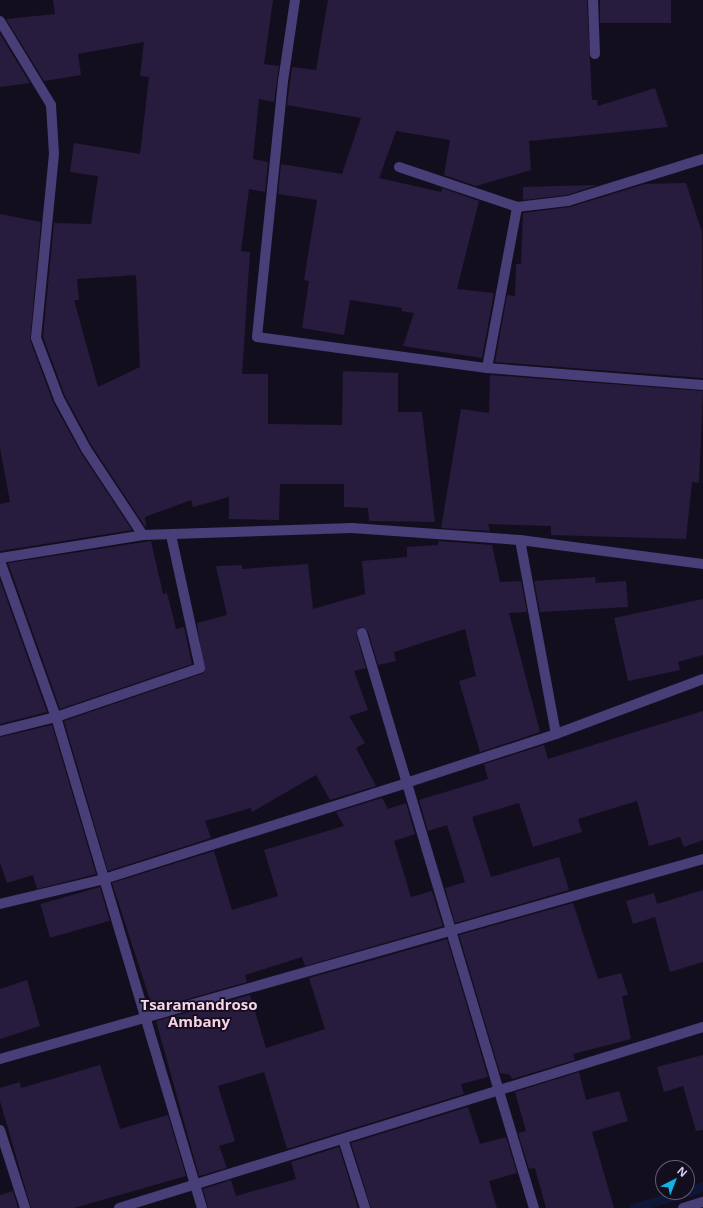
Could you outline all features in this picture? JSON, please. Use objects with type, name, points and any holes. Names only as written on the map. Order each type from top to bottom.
[{"type":"street","points":[[295,0],[283,81],[257,337],[487,368],[703,385]]},
{"type":"street","points":[[593,0],[595,54]]},
{"type":"street","points":[[0,21],[51,105],[54,154],[36,338],[59,399],[80,436],[143,534]]},
{"type":"street","points":[[399,166],[518,207],[568,201],[703,159]]},
{"type":"street","points":[[487,368],[518,207]]},
{"type":"street","points":[[202,1208],[56,717],[0,560],[143,534],[171,535],[352,528],[520,540],[703,564]]},
{"type":"street","points":[[0,731],[56,717],[200,668],[171,535]]},
{"type":"street","points":[[520,540],[556,734]]},
{"type":"street","points":[[362,633],[534,1208]]},
{"type":"street","points":[[0,904],[104,878],[556,734],[703,679]]},
{"type":"street","points":[[0,1059],[145,1016],[703,859]]},
{"type":"street","points":[[119,1208],[343,1139],[498,1089],[703,1027]]},
{"type":"street","points":[[0,1130],[25,1208]]},
{"type":"street","points":[[343,1139],[365,1208]]},
{"type":"street","points":[[683,1208],[703,1202]]},
{"type":"building","points":[[53,0],[273,0],[264,64],[279,66],[274,102],[259,99],[253,159],[268,162],[265,192],[249,189],[241,251],[250,252],[242,374],[268,374],[268,424],[342,425],[343,371],[398,373],[398,412],[422,412],[435,522],[369,521],[368,508],[344,507],[344,484],[280,484],[279,520],[229,519],[229,497],[193,507],[191,500],[145,517],[146,528],[92,446],[65,396],[43,337],[54,223],[91,224],[98,176],[70,172],[74,143],[140,154],[149,77],[140,76],[144,42],[78,54],[81,75],[44,81],[6,19],[55,14]],"holes":[[[136,275],[140,367],[98,387],[74,300],[79,300],[77,279]]]},
{"type":"building","points":[[328,0],[587,0],[592,100],[597,100],[598,106],[655,88],[668,127],[529,141],[531,170],[476,186],[444,175],[450,140],[396,131],[379,178],[441,192],[442,188],[479,201],[457,289],[494,293],[482,358],[403,346],[414,313],[401,311],[402,308],[350,300],[344,335],[302,328],[309,281],[304,280],[317,200],[278,194],[281,164],[342,174],[361,118],[287,105],[292,67],[316,70]]},
{"type":"building","points":[[600,0],[671,0],[671,23],[600,23]]},
{"type":"building","points":[[0,34],[30,83],[0,87]]},
{"type":"building","points":[[686,183],[702,232],[703,378],[495,362],[507,295],[515,296],[516,264],[521,264],[523,213],[570,207],[645,184]]},
{"type":"building","points":[[597,185],[567,195],[523,200],[523,187]]},
{"type":"building","points":[[0,214],[41,222],[30,340],[53,402],[81,453],[132,530],[0,551],[0,504],[10,502],[0,448]]},
{"type":"building","points":[[490,375],[703,391],[699,483],[692,482],[686,539],[551,535],[551,526],[488,524],[490,531],[441,528],[461,409],[489,413]]},
{"type":"building","points":[[151,541],[163,594],[167,593],[176,629],[184,627],[192,664],[60,709],[8,563]]},
{"type":"building","points":[[439,541],[492,545],[500,582],[521,581],[527,612],[509,613],[540,732],[480,752],[459,681],[476,676],[465,629],[394,652],[396,661],[378,665],[368,631],[360,627],[356,634],[366,668],[354,671],[368,710],[349,716],[365,743],[356,748],[376,786],[330,800],[316,775],[252,812],[251,808],[205,821],[211,838],[108,871],[64,721],[204,673],[197,623],[227,615],[216,566],[242,565],[242,569],[308,564],[313,609],[365,594],[362,561],[407,557],[407,547],[438,545]]},
{"type":"building","points":[[595,577],[596,583],[626,581],[628,607],[540,612],[534,581]]},
{"type":"building","points":[[0,580],[47,712],[0,724]]},
{"type":"building","points":[[703,599],[703,655],[678,662],[680,670],[628,681],[614,618]]},
{"type":"building","points":[[703,711],[703,840],[684,847],[680,837],[649,846],[637,801],[578,819],[582,832],[533,847],[519,803],[472,817],[491,877],[559,857],[569,890],[455,923],[445,888],[465,882],[447,825],[428,831],[419,800],[488,779],[484,764],[544,745],[548,759]]},
{"type":"building","points":[[52,725],[96,874],[37,889],[33,875],[7,883],[0,863],[0,737]]},
{"type":"building","points":[[382,798],[388,809],[406,803],[415,834],[394,841],[411,897],[432,891],[443,926],[305,966],[302,957],[245,975],[247,982],[153,1009],[112,883],[214,851],[232,910],[278,896],[264,850],[344,826],[336,812]]},
{"type":"building","points":[[100,887],[110,921],[50,938],[40,904]]},
{"type":"building","points":[[703,890],[703,962],[670,972],[655,917],[633,924],[626,901],[654,893],[657,904]]},
{"type":"building","points":[[573,903],[598,979],[621,973],[628,995],[622,996],[631,1039],[573,1054],[575,1060],[512,1079],[510,1075],[500,1073],[459,935]]},
{"type":"building","points":[[447,939],[488,1077],[461,1084],[464,1094],[287,1149],[264,1072],[218,1086],[235,1141],[219,1146],[227,1168],[199,1176],[156,1021],[250,995],[266,1048],[325,1029],[309,978]]},
{"type":"building","points":[[27,980],[40,1026],[0,1039],[0,989]]},
{"type":"building","points":[[703,1055],[703,1130],[696,1131],[683,1086],[664,1092],[657,1067]]},
{"type":"building","points":[[100,1065],[120,1129],[168,1115],[186,1176],[74,1208],[31,1208],[0,1101],[0,1088],[20,1082],[21,1088]]},
{"type":"building","points":[[579,1072],[586,1100],[619,1091],[628,1121],[592,1132],[614,1208],[546,1208],[535,1168],[529,1169],[518,1133],[526,1131],[515,1092]]},
{"type":"building","points":[[468,1107],[480,1144],[506,1137],[517,1173],[489,1181],[497,1208],[371,1208],[351,1143]]},
{"type":"building","points":[[339,1147],[358,1208],[208,1208],[203,1189],[231,1180],[236,1196],[296,1179],[291,1162]]},
{"type":"building","points":[[13,1191],[18,1208],[0,1208],[0,1195]]},
{"type":"waterway","points":[[695,1190],[703,1186]]},
{"type":"waterway","points":[[633,1208],[660,1200]]},
{"type":"district","name":"Tsaramandroso Ambany","points":[[199,1012]]}]
